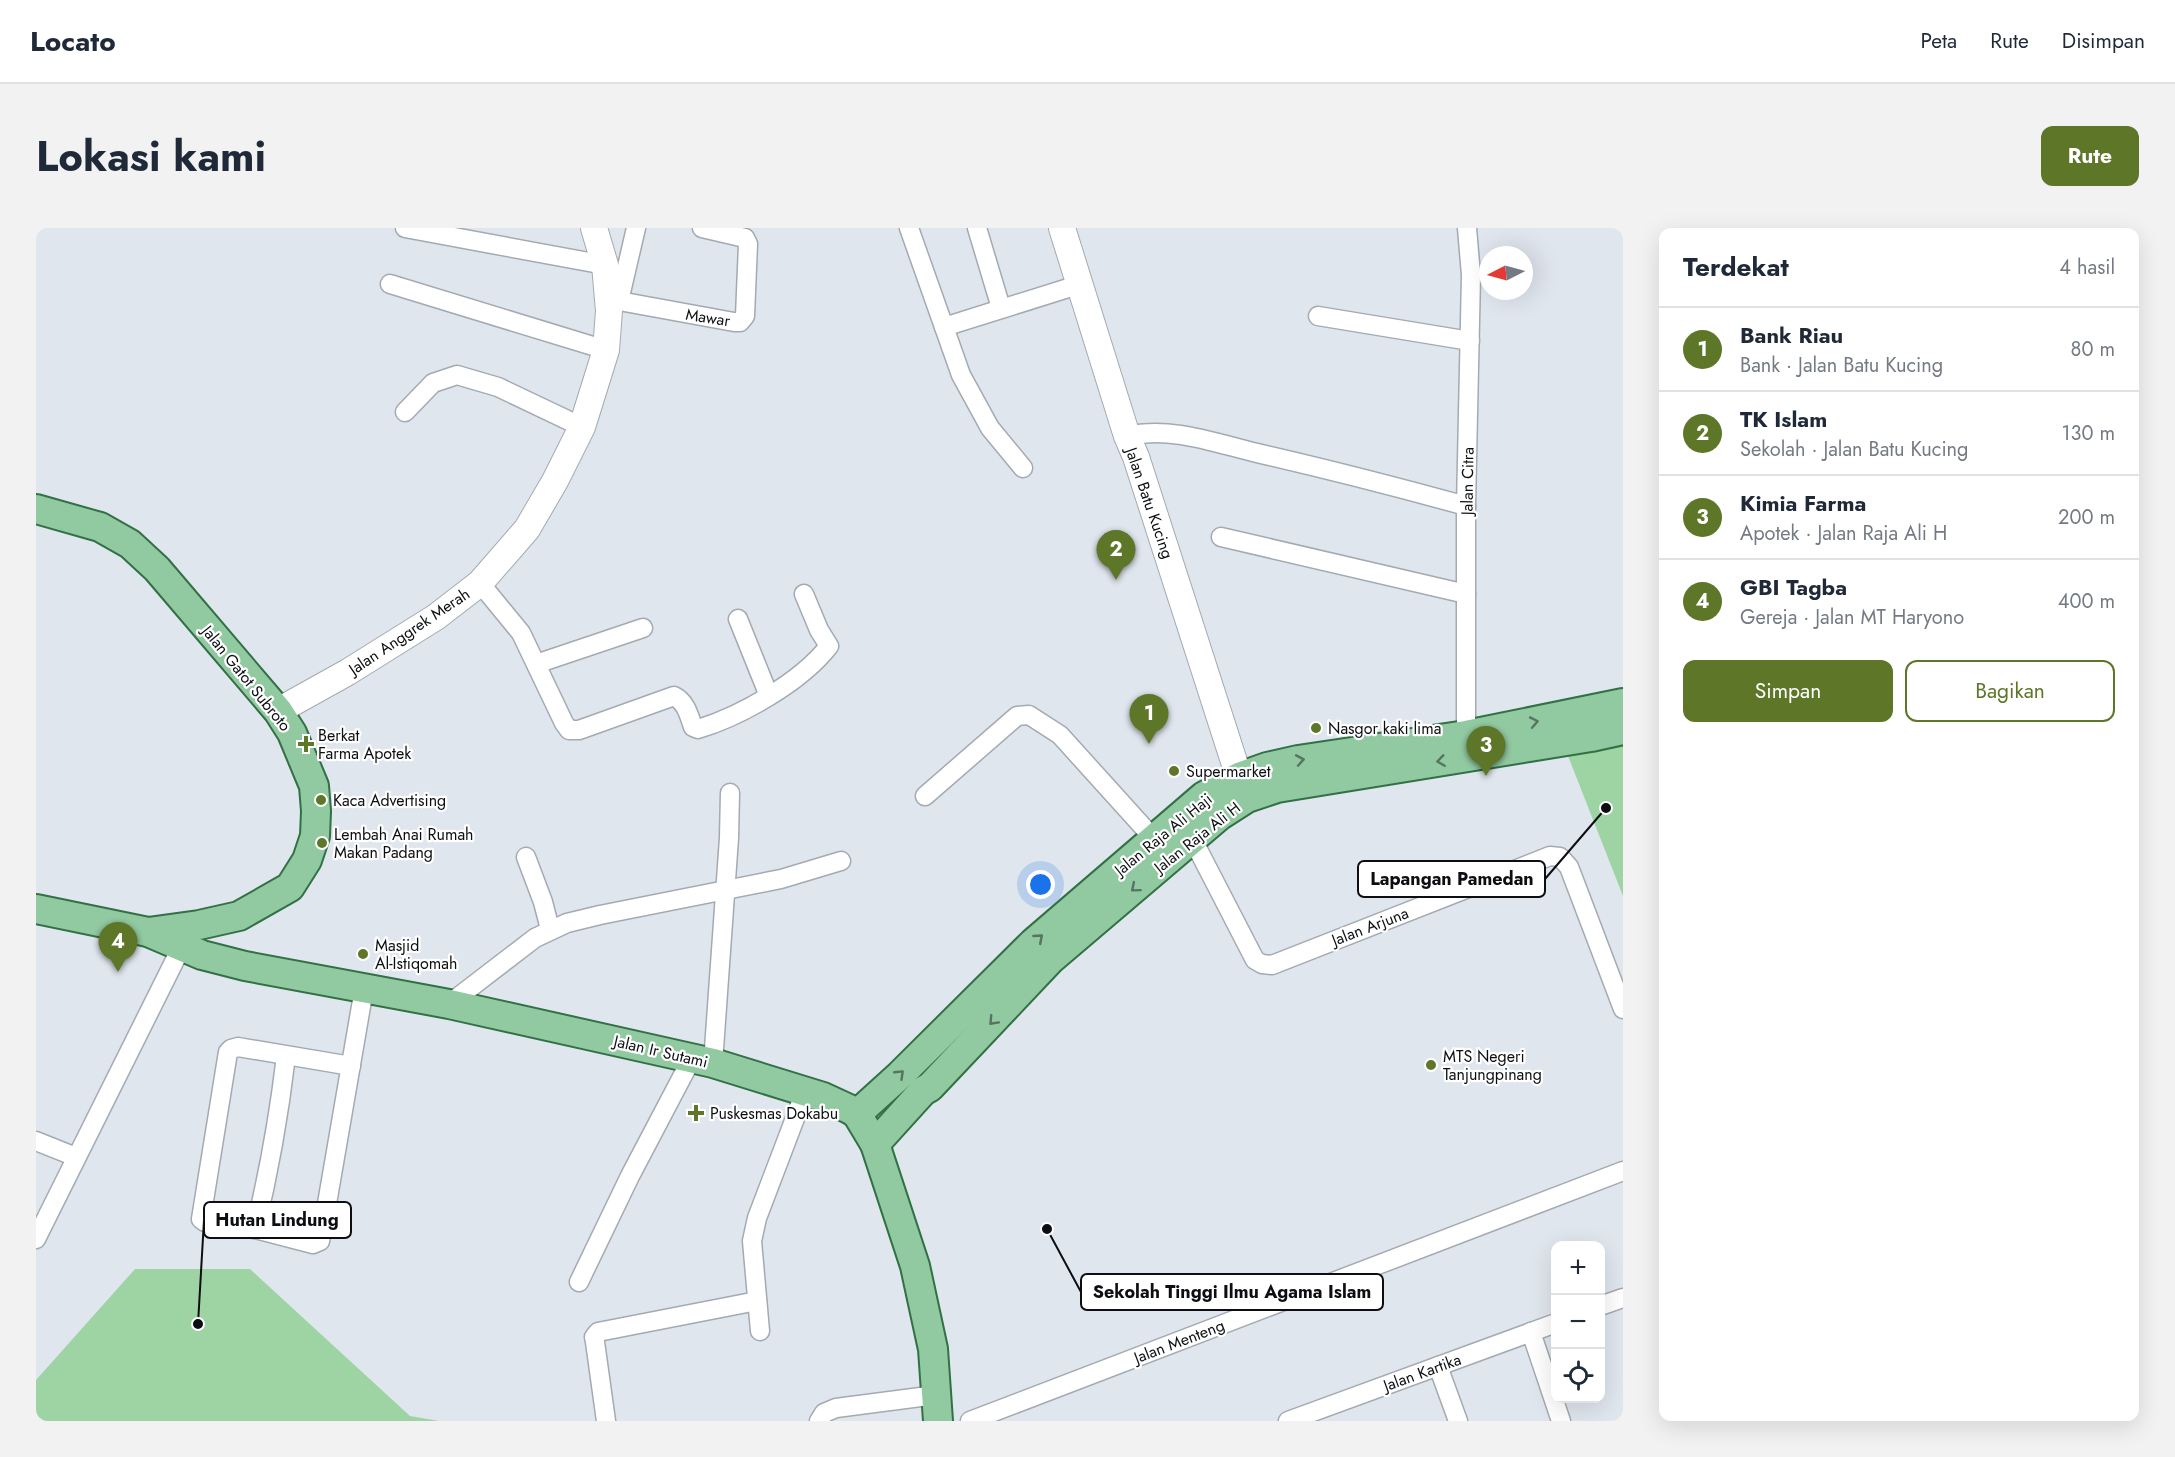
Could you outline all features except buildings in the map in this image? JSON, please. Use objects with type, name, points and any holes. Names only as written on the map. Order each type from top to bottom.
[{"type":"main road","name":"Jalan Gatot Subroto","points":[[36,509],[100,527],[130,544],[157,569],[278,711],[292,734],[314,786],[315,836],[307,860],[290,887],[239,916],[199,925],[148,932]]},
{"type":"main road","name":"Jalan Raja Ali Haji","points":[[857,1114],[900,1075],[1033,943],[1204,796],[1239,777],[1272,777],[1298,760],[1466,735],[1623,703]]},
{"type":"main road","name":"Jalan Raja Ali H","points":[[875,1144],[923,1091],[930,1087],[1052,959],[1192,838],[1272,777],[1591,737],[1623,730]]},
{"type":"main road","points":[[36,909],[148,932]]},
{"type":"main road","points":[[239,916],[230,933],[230,939],[245,966]]},
{"type":"main road","name":"Jalan Ir Sutami","points":[[148,932],[181,948],[245,966],[449,1004],[702,1061],[823,1097],[857,1114]]},
{"type":"main road","points":[[857,1114],[875,1144],[915,1266],[933,1349],[937,1408]]},
{"type":"street","points":[[405,228],[605,265]]},
{"type":"street","name":"Jalan Anggrek Merah","points":[[278,711],[348,672],[436,616],[480,583],[527,529],[555,481],[582,427],[606,350],[614,306],[594,228]]},
{"type":"street","points":[[614,306],[636,228]]},
{"type":"street","name":"Mawar","points":[[614,306],[740,322],[745,316],[748,244],[745,238],[737,235],[702,228]]},
{"type":"street","points":[[909,228],[961,375],[990,428],[1023,468]]},
{"type":"street","points":[[977,228],[1001,308]]},
{"type":"street","name":"Jalan Batu Kucing","points":[[1062,228],[1127,436],[1239,777]]},
{"type":"street","name":"Jalan Citra","points":[[1466,735],[1466,506],[1471,274],[1467,228]]},
{"type":"street","points":[[390,284],[606,350]]},
{"type":"street","points":[[944,327],[1081,284]]},
{"type":"street","points":[[1318,316],[1470,341]]},
{"type":"street","points":[[405,412],[433,383],[457,375],[498,387],[582,427]]},
{"type":"street","points":[[1127,436],[1143,433],[1176,434],[1354,475],[1466,506]]},
{"type":"street","points":[[1221,537],[1466,594]]},
{"type":"street","points":[[480,583],[521,633],[564,723],[570,730],[579,730],[674,696],[680,699],[693,727],[698,729],[756,705],[817,662],[829,646],[819,630],[804,594]]},
{"type":"street","points":[[738,620],[769,696]]},
{"type":"street","points":[[536,664],[643,628]]},
{"type":"street","points":[[925,796],[1017,716],[1029,715],[1060,735],[1154,839]]},
{"type":"street","points":[[579,1282],[630,1176],[702,1061],[724,891],[730,793]]},
{"type":"street","name":"Jalan Arjuna","points":[[1192,838],[1255,960],[1262,964],[1272,965],[1550,856],[1560,857],[1569,867],[1623,1009]]},
{"type":"street","points":[[526,857],[543,902],[550,929]]},
{"type":"street","points":[[449,1004],[550,929],[600,915],[781,879],[841,861]]},
{"type":"street","points":[[36,1239],[181,948]]},
{"type":"street","points":[[351,1066],[238,1047],[228,1052],[201,1219],[204,1222],[255,1229],[313,1244],[320,1240],[351,1066],[364,989]]},
{"type":"street","points":[[255,1229],[266,1187],[286,1056]]},
{"type":"street","points":[[760,1331],[752,1241],[757,1218],[805,1092]]},
{"type":"street","points":[[36,1141],[76,1157]]},
{"type":"street","name":"Jalan Menteng","points":[[970,1421],[1623,1171]]},
{"type":"street","points":[[1605,1304],[1623,1298]]},
{"type":"street","points":[[606,1421],[594,1337],[598,1332],[757,1301]]},
{"type":"street","name":"Jalan Kartika","points":[[1288,1421],[1320,1416],[1438,1366],[1551,1325]]},
{"type":"street","points":[[1531,1332],[1561,1421]]},
{"type":"street","points":[[1438,1366],[1458,1421]]},
{"type":"street","points":[[819,1421],[824,1413],[836,1408],[937,1408]]},
{"type":"green space","points":[[1623,742],[1623,896],[1568,756]]},
{"type":"green space","points":[[135,1269],[250,1269],[410,1416],[439,1421],[36,1421],[36,1380]]},
{"type":"place","name":"TK Islam","points":[[1116,580]]},
{"type":"place","name":"Nasgor kaki lima","points":[[1316,728]]},
{"type":"place","name":"Berkat Farma Apotek","points":[[306,744]]},
{"type":"place","name":"Bank Riau","points":[[1149,744]]},
{"type":"place","name":"Supermarket","points":[[1174,771]]},
{"type":"place","name":"Kimia Farma","points":[[1486,776]]},
{"type":"place","name":"Kaca Advertising","points":[[321,800]]},
{"type":"place","name":"Lapangan Pamedan","points":[[1606,808]]},
{"type":"place","name":"Lembah Anai Rumah Makan Padang","points":[[322,843]]},
{"type":"place","name":"Masjid Al-Istiqomah","points":[[363,954]]},
{"type":"place","name":"GBI Tagba","points":[[118,972]]},
{"type":"place","name":"MTS Negeri Tanjungpinang","points":[[1431,1065]]},
{"type":"place","name":"Puskesmas Dokabu","points":[[696,1113]]},
{"type":"place","name":"Sekolah Tinggi Ilmu Agama Islam","points":[[1047,1229]]},
{"type":"place","name":"Hutan Lindung","points":[[198,1324]]}]
